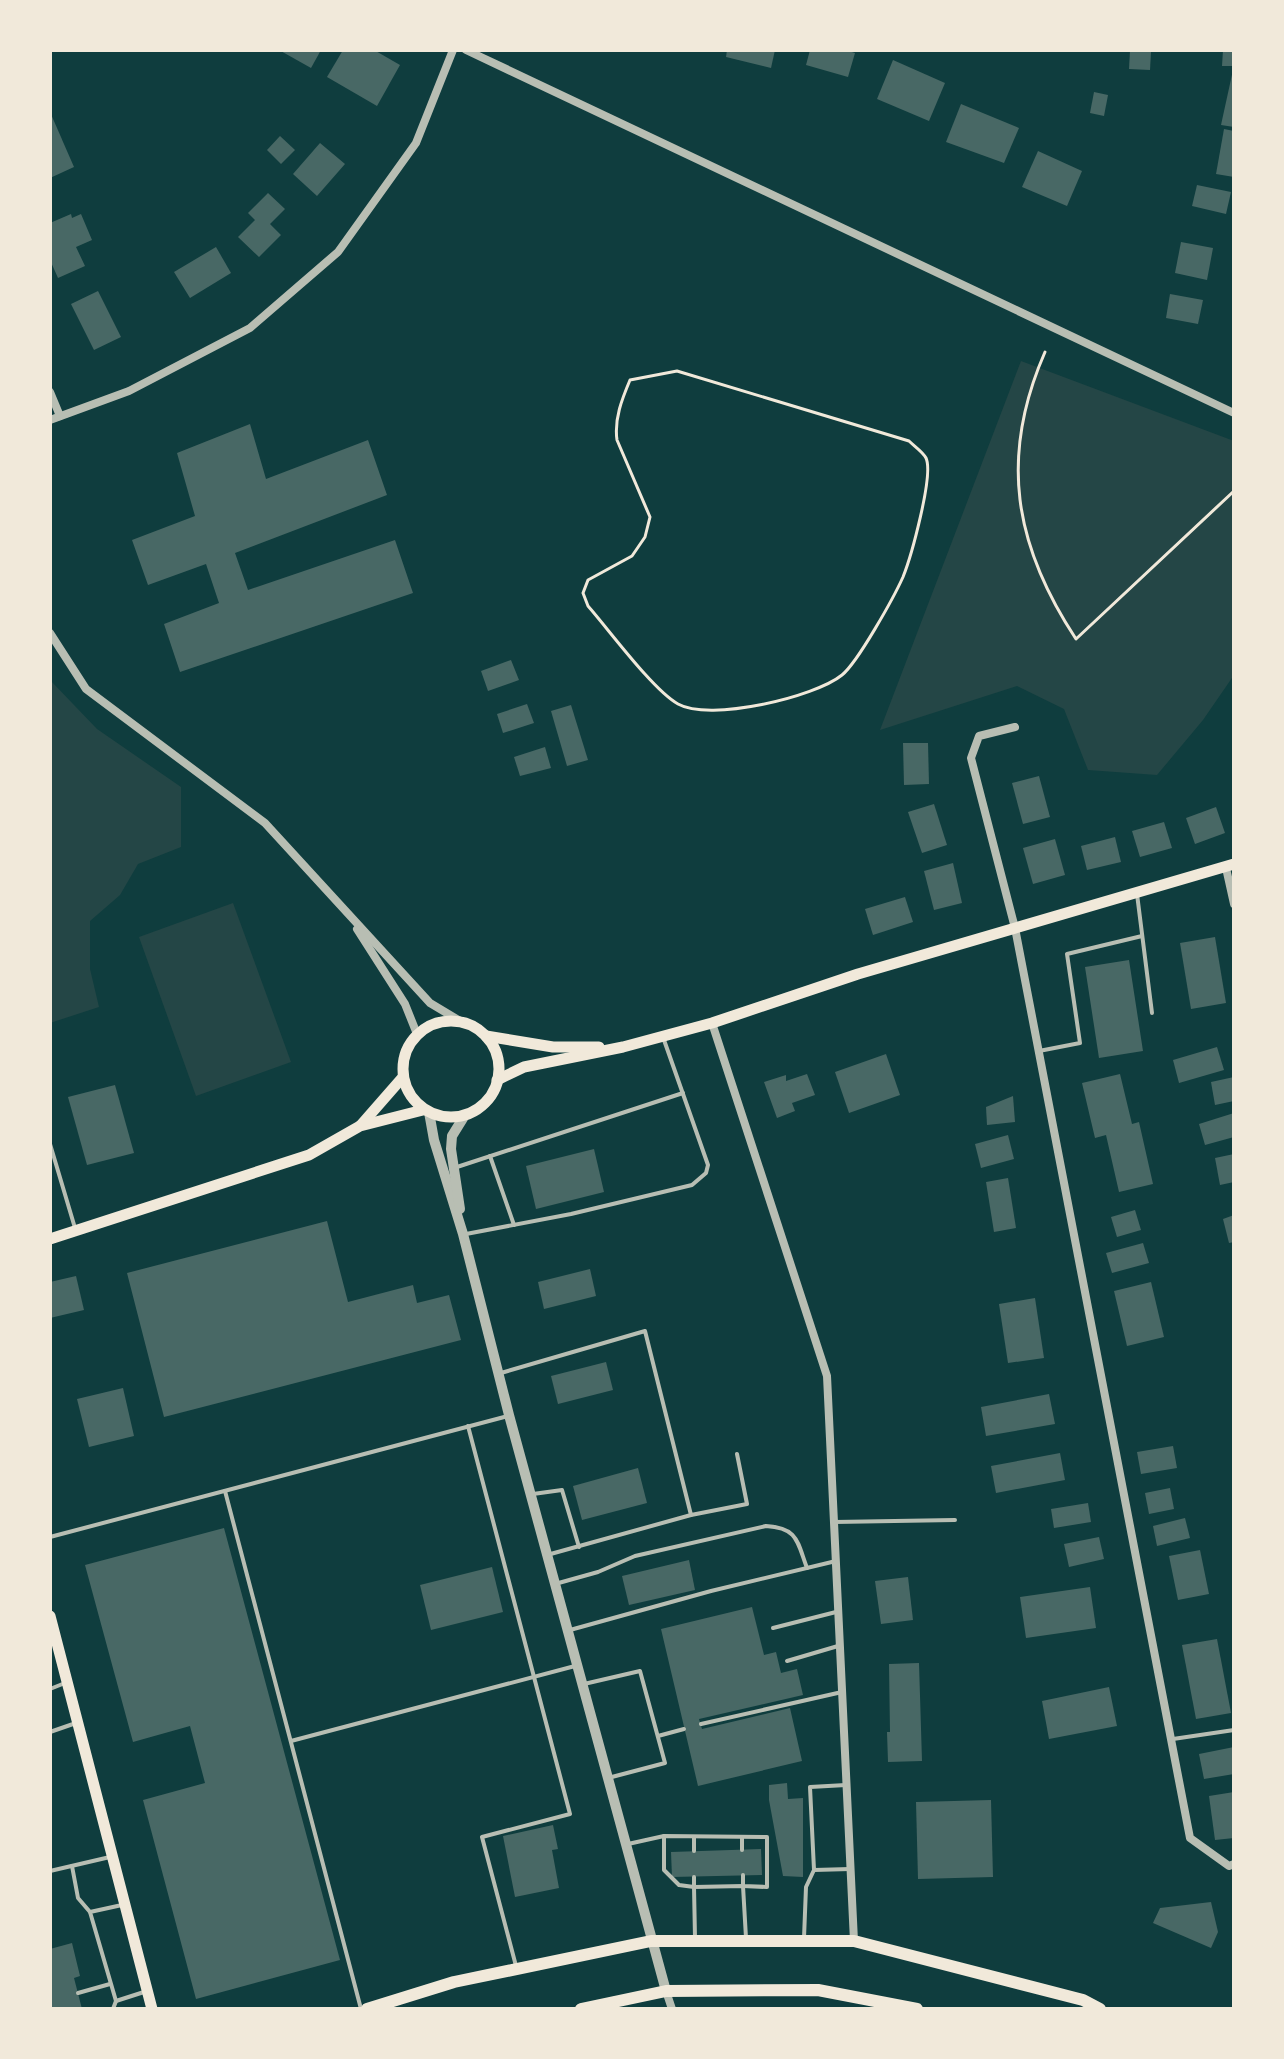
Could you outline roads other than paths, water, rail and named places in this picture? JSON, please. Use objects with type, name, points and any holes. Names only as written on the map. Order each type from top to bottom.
[{"type":"main road","points":[[497,1080],[524,1067],[623,1047],[712,1023],[858,974],[1230,866]]},
{"type":"main road","points":[[50,1239],[309,1155],[360,1126],[426,1111],[453,1117],[465,1115],[479,1107],[490,1095],[499,1065],[486,1036],[474,1027],[460,1021],[430,1025],[417,1034],[408,1047],[403,1061],[403,1077],[412,1097],[426,1111]]},
{"type":"main road","points":[[486,1036],[553,1047],[623,1047]]},
{"type":"main road","points":[[360,1126],[403,1077]]},
{"type":"main road","points":[[50,1616],[152,2009]]},
{"type":"main road","points":[[364,2009],[454,1982],[651,1941],[695,1940],[854,1941],[1083,2000],[1100,2009]]},
{"type":"main road","points":[[581,2009],[666,1991],[818,1990],[917,2009]]},
{"type":"street","points":[[50,420],[129,391],[250,328],[338,252],[416,143],[453,50]]},
{"type":"street","points":[[466,50],[1234,413]]},
{"type":"street","points":[[50,392],[60,416]]},
{"type":"street","points":[[50,633],[86,689],[265,823],[430,1003],[460,1021]]},
{"type":"street","points":[[1015,727],[979,736],[971,758],[1015,928],[1190,1838],[1229,1866],[1234,1864]]},
{"type":"street","points":[[1230,866],[1234,904]]},
{"type":"street","points":[[343,908],[405,1004],[417,1034]]},
{"type":"street","points":[[712,1023],[827,1376],[854,1941]]},
{"type":"street","points":[[426,1111],[463,1234],[509,1415],[672,2009]]},
{"type":"street","points":[[463,1234],[451,1149],[452,1136],[465,1115]]},
{"type":"lane","points":[[1137,894],[1152,1013]]},
{"type":"lane","points":[[1039,1051],[1080,1043],[1067,954],[1142,936]]},
{"type":"lane","points":[[463,1234],[571,1214],[692,1185],[701,1178],[708,1165],[663,1036]]},
{"type":"lane","points":[[455,1168],[683,1093]]},
{"type":"lane","points":[[50,1144],[75,1230]]},
{"type":"lane","points":[[490,1156],[514,1225]]},
{"type":"lane","points":[[499,1374],[645,1331],[691,1515]]},
{"type":"lane","points":[[50,1537],[509,1415]]},
{"type":"lane","points":[[468,1426],[570,1814],[482,1837],[517,1969]]},
{"type":"lane","points":[[547,1555],[691,1515],[747,1504],[737,1454]]},
{"type":"lane","points":[[531,1495],[562,1490],[579,1547]]},
{"type":"lane","points":[[225,1491],[364,2009]]},
{"type":"lane","points":[[834,1522],[955,1520]]},
{"type":"lane","points":[[555,1584],[598,1572],[635,1556],[766,1526],[783,1527],[794,1534],[807,1568]]},
{"type":"lane","points":[[567,1630],[836,1561]]},
{"type":"lane","points":[[773,1628],[838,1611]]},
{"type":"lane","points":[[787,1661],[840,1645]]},
{"type":"lane","points":[[291,1741],[577,1665]]},
{"type":"lane","points":[[582,1684],[640,1671],[658,1736],[665,1763],[607,1778]]},
{"type":"lane","points":[[50,1689],[68,1682]]},
{"type":"lane","points":[[701,1724],[842,1692]]},
{"type":"lane","points":[[50,1732],[78,1722]]},
{"type":"lane","points":[[658,1736],[684,1729]]},
{"type":"lane","points":[[1171,1739],[1234,1730]]},
{"type":"lane","points":[[804,1941],[806,1887],[814,1870],[810,1787],[846,1785]]},
{"type":"lane","points":[[625,1844],[664,1836],[767,1837],[767,1887],[679,1885],[664,1870],[664,1836]]},
{"type":"lane","points":[[694,1837],[694,1851]]},
{"type":"lane","points":[[742,1837],[742,1850]]},
{"type":"lane","points":[[50,1871],[114,1857]]},
{"type":"lane","points":[[72,1866],[78,1898],[90,1912],[116,2001],[113,2009]]},
{"type":"lane","points":[[814,1870],[850,1869]]},
{"type":"lane","points":[[743,1875],[746,1941]]},
{"type":"lane","points":[[694,1877],[695,1940]]},
{"type":"lane","points":[[90,1912],[125,1904]]},
{"type":"lane","points":[[78,1993],[111,1984]]},
{"type":"lane","points":[[116,2001],[148,1991]]}]
